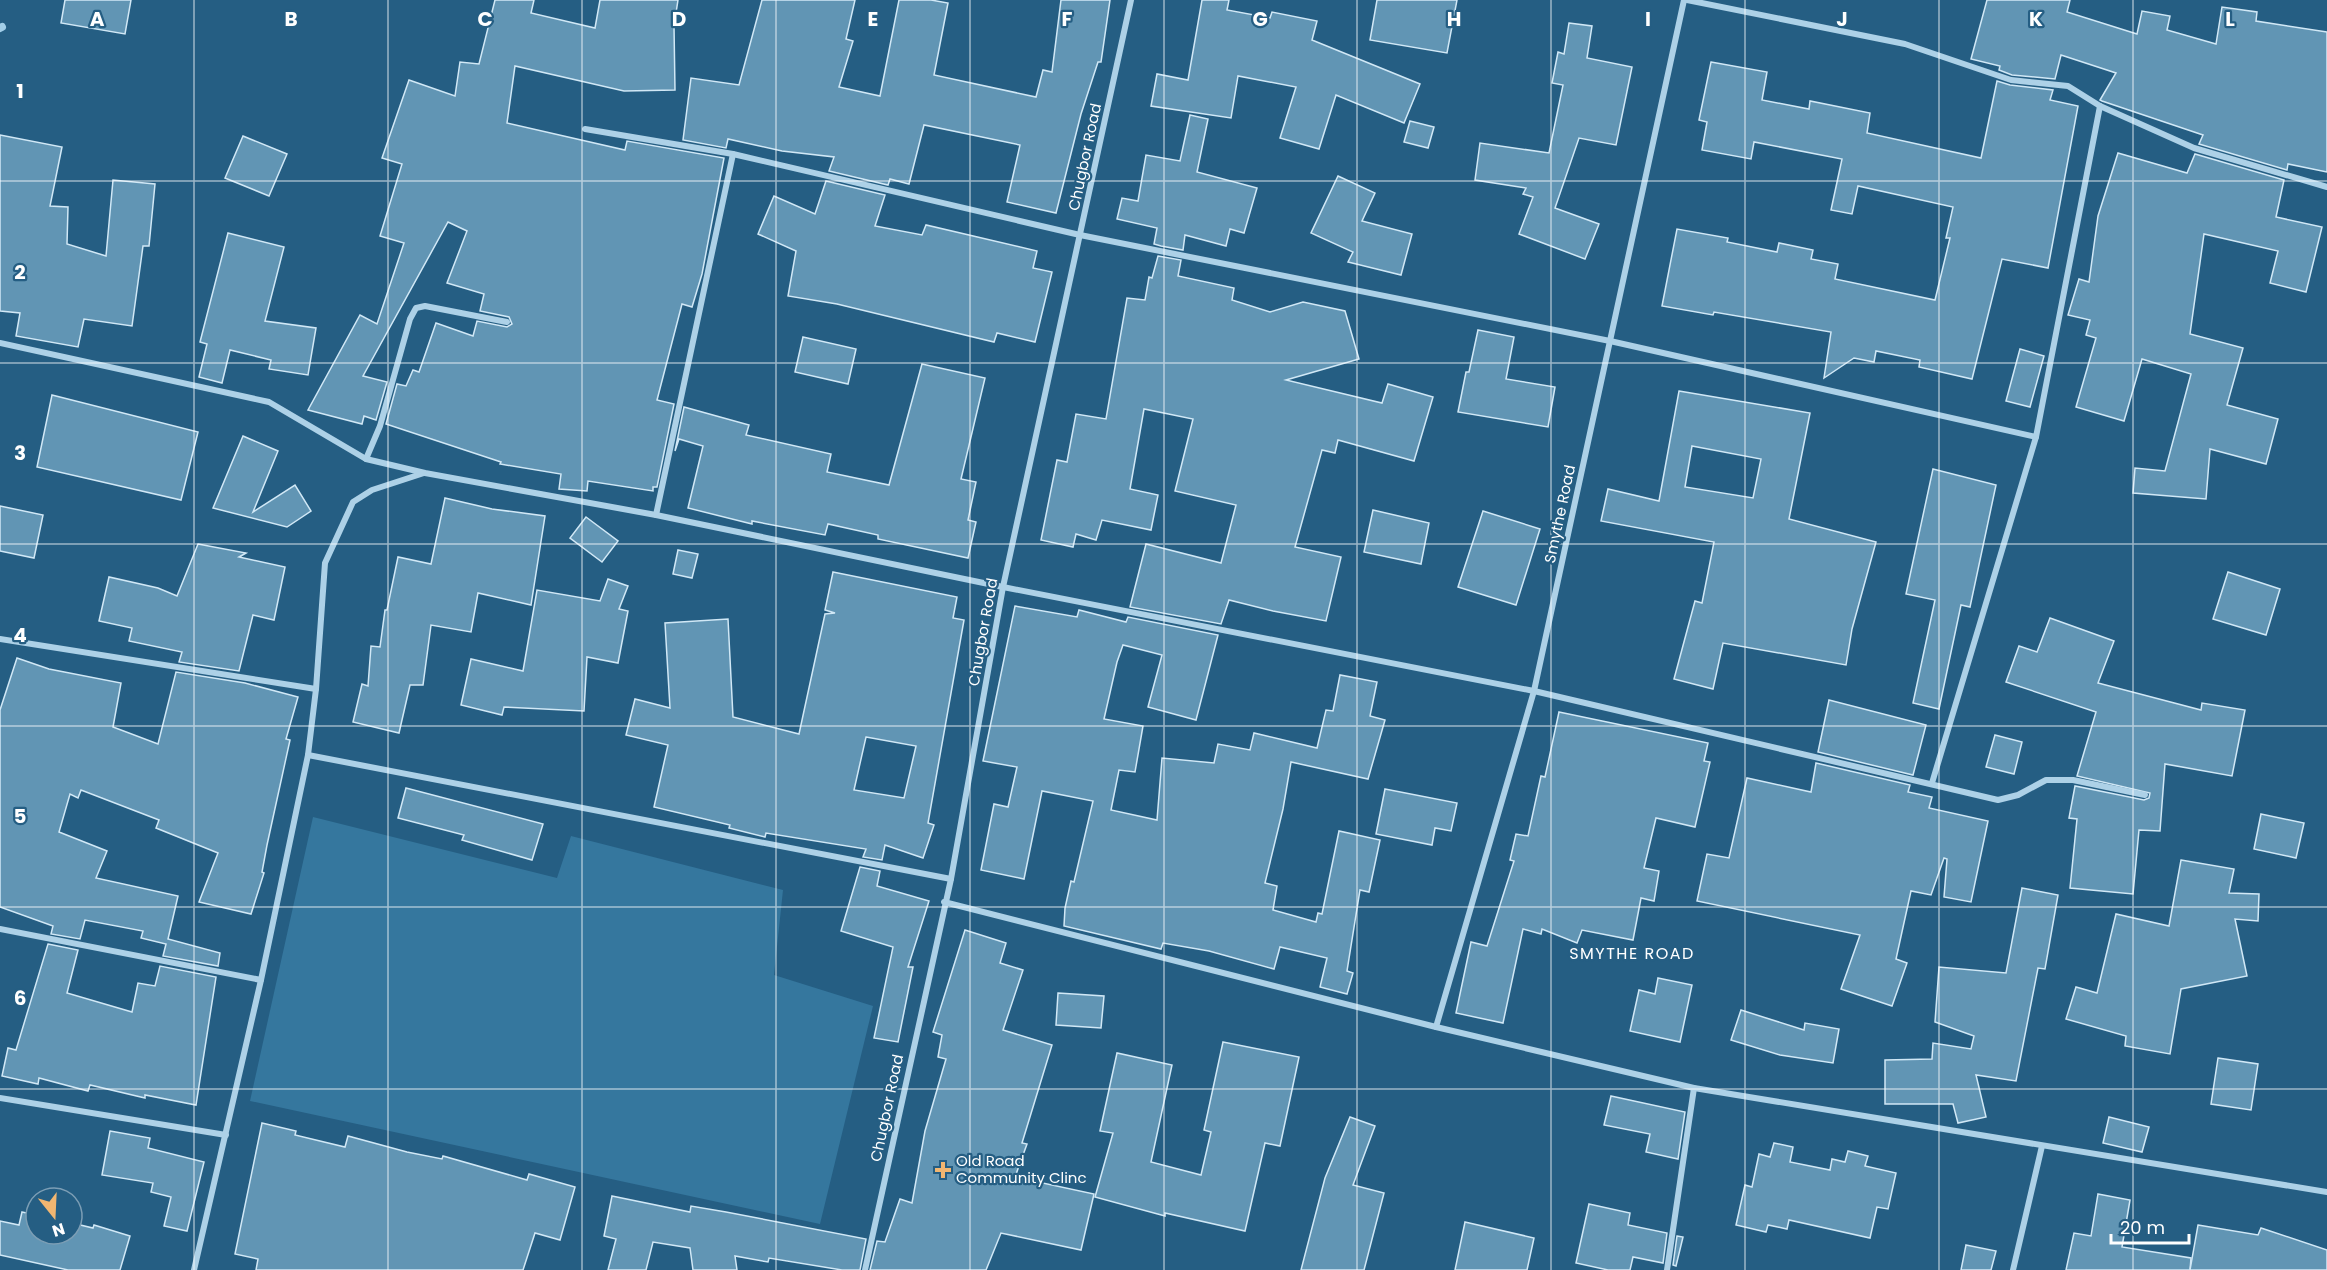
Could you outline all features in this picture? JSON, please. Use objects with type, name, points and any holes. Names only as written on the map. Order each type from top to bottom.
[{"type":"street","name":"Chugbor Road","points":[[865,1270],[944,902],[951,879],[1003,587],[1131,0]]},
{"type":"street","points":[[1686,0],[1905,44],[2011,80],[2068,86],[2100,106],[2194,148],[2327,187]]},
{"type":"street","name":"Smythe Road","points":[[1436,1027],[1534,691],[1686,0]]},
{"type":"street","points":[[1932,783],[2036,437],[2100,106]]},
{"type":"street","points":[[585,129],[733,154],[1080,236],[1611,341],[2036,437]]},
{"type":"street","points":[[656,515],[733,154]]},
{"type":"street","points":[[366,459],[380,426],[410,319],[416,308],[425,306],[507,322]]},
{"type":"street","points":[[0,343],[268,402],[366,459],[425,473],[656,515],[1003,587],[1534,691],[1998,800],[2018,795],[2046,780],[2073,780],[2145,795]]},
{"type":"street","points":[[194,1270],[261,980],[308,755],[316,689],[325,563],[352,502],[372,490],[425,473]]},
{"type":"street","points":[[0,639],[316,689]]},
{"type":"street","points":[[308,755],[951,879]]},
{"type":"street","points":[[944,902],[1436,1027],[1694,1088],[2327,1192]]},
{"type":"street","points":[[0,929],[261,980]]},
{"type":"street","points":[[1667,1270],[1694,1088]]},
{"type":"street","points":[[0,1098],[226,1135]]},
{"type":"street","points":[[2013,1270],[2042,1146]]},
{"type":"shaded area","points":[[313,817],[557,878],[571,836],[783,890],[774,975],[873,1006],[820,1224],[250,1101]]},
{"type":"building","points":[[65,0],[131,0],[125,34],[61,23]]},
{"type":"building","points":[[495,0],[534,0],[531,13],[595,28],[600,0],[678,0],[674,26],[675,90],[624,91],[515,66],[507,123],[625,150],[627,141],[724,158],[702,274],[692,307],[682,304],[657,400],[674,404],[657,487],[653,487],[653,491],[588,481],[587,491],[559,489],[561,474],[500,464],[501,462],[386,424],[397,384],[406,386],[413,370],[419,372],[436,323],[473,336],[477,321],[507,327],[512,324],[509,317],[480,311],[484,294],[447,283],[467,231],[448,222],[363,376],[387,382],[376,420],[364,416],[362,424],[308,410],[360,315],[377,324],[404,243],[380,236],[402,164],[382,158],[409,80],[455,96],[460,62],[479,64]]},
{"type":"building","points":[[762,0],[855,0],[846,39],[853,41],[839,87],[880,96],[899,0],[931,0],[948,3],[934,75],[1036,97],[1043,70],[1052,72],[1061,0],[1110,0],[1101,62],[1098,62],[1081,114],[1056,213],[1007,202],[1020,145],[924,125],[909,184],[890,179],[888,185],[829,171],[834,157],[782,151],[728,139],[726,148],[683,140],[691,78],[739,85]]},
{"type":"building","points":[[1202,0],[1229,0],[1227,10],[1270,18],[1272,12],[1317,21],[1312,40],[1420,84],[1404,123],[1336,95],[1319,149],[1280,138],[1296,87],[1238,76],[1231,118],[1151,106],[1157,74],[1188,80]]},
{"type":"building","points":[[1377,0],[1457,0],[1447,53],[1370,40]]},
{"type":"building","points":[[1987,0],[2070,0],[2067,12],[2137,34],[2142,11],[2170,16],[2167,30],[2216,44],[2222,7],[2257,12],[2256,21],[2327,32],[2327,172],[2288,164],[2287,170],[2199,144],[2203,135],[2100,100],[2116,73],[2061,55],[2055,79],[2012,75],[1999,70],[2000,66],[1971,59]]},
{"type":"building","points":[[1569,23],[1592,26],[1587,58],[1632,67],[1616,145],[1579,138],[1555,208],[1599,224],[1585,259],[1519,234],[1533,197],[1523,194],[1526,188],[1475,180],[1480,143],[1549,153],[1563,85],[1552,83],[1558,52],[1564,54]]},
{"type":"building","points":[[1711,62],[1767,72],[1762,100],[1809,109],[1810,101],[1870,113],[1867,133],[1981,158],[1997,81],[2010,85],[2053,90],[2050,100],[2078,106],[2048,268],[2002,259],[1972,379],[1919,367],[1920,360],[1876,351],[1874,362],[1854,358],[1824,378],[1831,332],[1714,312],[1713,315],[1662,306],[1677,229],[1728,238],[1727,242],[1777,252],[1779,243],[1813,250],[1811,259],[1838,264],[1835,279],[1935,300],[1950,238],[1946,238],[1953,207],[1858,186],[1852,214],[1831,210],[1842,159],[1754,142],[1751,159],[1702,150],[1707,122],[1699,120]]},
{"type":"building","points":[[1190,115],[1208,119],[1197,172],[1257,188],[1244,233],[1230,229],[1226,246],[1185,235],[1183,250],[1161,246],[1154,244],[1157,228],[1117,219],[1122,198],[1138,201],[1146,155],[1180,161]]},
{"type":"building","points":[[1410,121],[1434,127],[1428,148],[1404,142]]},
{"type":"building","points":[[0,135],[62,147],[50,206],[68,207],[67,244],[106,256],[113,180],[155,184],[149,246],[143,246],[132,326],[84,319],[78,347],[16,336],[20,313],[0,311]]},
{"type":"building","points":[[243,136],[287,154],[269,196],[225,178]]},
{"type":"building","points":[[2118,153],[2187,173],[2195,154],[2284,180],[2276,217],[2322,227],[2306,292],[2270,283],[2278,251],[2204,234],[2190,334],[2243,348],[2227,405],[2278,419],[2266,464],[2210,449],[2206,499],[2133,493],[2135,468],[2165,471],[2191,374],[2142,359],[2124,421],[2076,407],[2096,338],[2086,335],[2090,320],[2068,315],[2079,279],[2089,282],[2098,216]]},
{"type":"building","points":[[1338,176],[1375,193],[1362,221],[1412,234],[1401,275],[1348,262],[1353,252],[1311,233]]},
{"type":"building","points":[[826,181],[885,195],[875,226],[922,235],[926,225],[1037,251],[1033,268],[1052,272],[1035,342],[997,333],[994,342],[837,304],[788,296],[796,251],[758,234],[774,196],[815,214]]},
{"type":"building","points":[[228,233],[284,247],[265,321],[316,328],[308,375],[269,369],[271,360],[230,350],[222,383],[199,377],[207,344],[200,342]]},
{"type":"building","points":[[1158,256],[1181,260],[1178,276],[1234,288],[1232,300],[1270,312],[1303,302],[1345,311],[1359,359],[1286,380],[1382,403],[1388,384],[1433,397],[1414,461],[1338,440],[1335,453],[1322,450],[1295,547],[1341,557],[1326,621],[1229,600],[1221,624],[1130,607],[1146,544],[1221,563],[1236,505],[1175,491],[1193,419],[1144,409],[1130,489],[1158,495],[1151,530],[1102,520],[1096,540],[1076,534],[1073,547],[1041,540],[1057,460],[1067,462],[1076,414],[1106,419],[1127,298],[1145,300],[1149,277],[1152,278]]},
{"type":"building","points":[[1478,330],[1514,337],[1506,379],[1555,387],[1548,427],[1458,412]]},
{"type":"building","points":[[803,337],[856,349],[848,384],[795,372]]},
{"type":"building","points":[[2020,349],[2044,356],[2030,407],[2006,401]]},
{"type":"building","points":[[922,364],[985,378],[961,479],[976,482],[968,520],[976,522],[968,558],[878,539],[878,535],[828,524],[825,535],[752,521],[752,524],[688,508],[703,446],[679,439],[675,451],[684,407],[749,425],[746,435],[831,454],[827,472],[889,485]]},
{"type":"building","points":[[1679,391],[1810,413],[1789,519],[1876,542],[1852,629],[1846,665],[1723,643],[1713,689],[1674,679],[1695,601],[1702,603],[1714,542],[1601,521],[1608,489],[1659,501]],"holes":[[[1692,446],[1761,459],[1753,498],[1685,487]]]},
{"type":"building","points":[[52,395],[198,432],[181,500],[37,467]]},
{"type":"building","points":[[243,436],[278,451],[253,512],[295,485],[311,511],[287,527],[213,508]]},
{"type":"building","points":[[1933,469],[1996,485],[1970,607],[1961,605],[1939,709],[1913,703],[1935,600],[1906,594]]},
{"type":"building","points":[[445,498],[492,509],[545,516],[531,605],[478,593],[471,632],[431,625],[423,685],[410,685],[399,733],[353,722],[362,684],[368,686],[371,646],[380,647],[385,610],[387,610],[398,557],[431,564]]},
{"type":"building","points":[[0,506],[43,515],[34,558],[0,551]]},
{"type":"building","points":[[1373,510],[1429,523],[1421,564],[1364,552]]},
{"type":"building","points":[[1483,511],[1540,529],[1516,605],[1458,587]]},
{"type":"building","points":[[586,517],[618,541],[602,562],[570,538]]},
{"type":"building","points":[[198,544],[246,553],[239,557],[285,567],[274,620],[253,615],[239,671],[179,662],[182,652],[129,641],[132,628],[99,621],[109,577],[158,588],[177,596]]},
{"type":"building","points":[[678,550],[698,554],[692,578],[673,574]]},
{"type":"building","points":[[833,572],[957,597],[953,618],[964,620],[928,823],[934,825],[923,858],[885,845],[882,860],[863,857],[866,849],[766,833],[765,837],[729,828],[730,825],[654,807],[668,745],[626,735],[635,699],[670,708],[665,623],[728,619],[733,717],[799,734],[825,614],[835,613],[825,610]],"holes":[[[866,737],[916,746],[904,798],[854,790]]]},
{"type":"building","points":[[2228,572],[2280,589],[2266,635],[2213,619]]},
{"type":"building","points":[[608,579],[628,586],[619,609],[628,611],[618,663],[587,657],[584,711],[504,707],[502,715],[461,705],[471,659],[523,671],[537,590],[600,601]]},
{"type":"building","points":[[1015,606],[1077,617],[1079,610],[1126,622],[1128,617],[1218,635],[1196,720],[1148,707],[1162,655],[1123,645],[1117,662],[1104,719],[1143,726],[1135,772],[1119,770],[1111,810],[1157,820],[1162,758],[1214,763],[1218,744],[1250,750],[1254,733],[1317,748],[1326,710],[1333,711],[1340,675],[1377,682],[1370,716],[1385,720],[1368,779],[1291,762],[1283,809],[1265,883],[1277,886],[1273,910],[1316,922],[1318,913],[1322,914],[1339,831],[1380,840],[1369,892],[1360,890],[1347,971],[1353,973],[1347,994],[1320,987],[1327,958],[1280,947],[1274,969],[1209,951],[1163,943],[1161,949],[1064,926],[1071,881],[1074,882],[1093,801],[1042,791],[1024,879],[981,870],[994,804],[1008,807],[1017,767],[983,761]]},
{"type":"building","points":[[2050,618],[2114,641],[2098,683],[2201,710],[2202,703],[2245,710],[2232,776],[2165,764],[2160,831],[2139,830],[2133,894],[2070,888],[2077,819],[2069,818],[2075,786],[2144,800],[2149,798],[2150,793],[2077,776],[2096,712],[2006,682],[2019,646],[2037,652]]},
{"type":"building","points":[[17,658],[49,669],[121,683],[113,727],[158,744],[176,672],[245,683],[298,697],[286,739],[290,740],[267,845],[262,872],[264,873],[251,914],[199,902],[218,853],[156,828],[159,820],[81,790],[78,798],[70,794],[59,832],[107,851],[96,878],[178,896],[168,939],[220,953],[218,966],[163,956],[166,944],[141,938],[143,931],[85,920],[80,939],[51,934],[53,926],[0,907],[0,710]]},
{"type":"building","points":[[1829,700],[1926,725],[1913,775],[1818,752]]},
{"type":"building","points":[[1559,712],[1708,743],[1704,761],[1710,762],[1695,827],[1656,818],[1644,868],[1659,871],[1654,901],[1641,898],[1633,940],[1582,930],[1577,943],[1542,929],[1541,934],[1523,929],[1503,1023],[1456,1013],[1471,942],[1487,946],[1514,861],[1510,860],[1516,834],[1528,836],[1541,776],[1545,777]]},
{"type":"building","points":[[1995,735],[2022,742],[2014,774],[1986,767]]},
{"type":"building","points":[[1816,763],[1910,785],[1908,792],[1932,797],[1929,808],[1988,821],[1971,902],[1944,897],[1947,859],[1944,858],[1931,895],[1911,891],[1896,959],[1907,963],[1892,1006],[1841,989],[1860,935],[1697,901],[1707,854],[1729,858],[1747,778],[1811,792]]},
{"type":"building","points":[[406,788],[543,824],[532,860],[462,840],[464,835],[398,818]]},
{"type":"building","points":[[1385,789],[1457,803],[1451,831],[1435,828],[1432,845],[1376,834]]},
{"type":"building","points":[[2261,814],[2304,823],[2296,858],[2254,849]]},
{"type":"building","points":[[2181,860],[2234,869],[2229,893],[2259,894],[2258,921],[2235,919],[2247,976],[2181,989],[2170,1054],[2125,1046],[2126,1036],[2066,1019],[2076,987],[2097,993],[2116,914],[2169,926]]},
{"type":"building","points":[[860,867],[880,871],[877,886],[929,901],[908,967],[913,967],[898,1042],[874,1038],[893,947],[841,931]]},
{"type":"building","points":[[2022,888],[2058,895],[2045,969],[2038,968],[2016,1081],[1976,1075],[1986,1117],[1958,1123],[1953,1104],[1885,1104],[1885,1060],[1932,1059],[1933,1043],[1971,1049],[1974,1036],[1935,1022],[1939,967],[2006,973]]},
{"type":"building","points":[[965,930],[1006,943],[1000,963],[1023,970],[1003,1030],[1052,1045],[1022,1143],[1027,1144],[1015,1177],[1094,1194],[1081,1250],[1001,1233],[986,1270],[870,1270],[877,1241],[885,1242],[900,1199],[912,1203],[925,1131],[946,1059],[938,1057],[942,1035],[933,1032]]},
{"type":"building","points":[[48,944],[78,950],[67,993],[132,1012],[138,983],[155,986],[160,966],[216,977],[196,1105],[145,1095],[145,1098],[90,1085],[88,1091],[39,1078],[38,1084],[2,1076],[8,1048],[16,1050]]},
{"type":"building","points":[[1658,978],[1692,985],[1680,1042],[1630,1031],[1639,990],[1655,994]]},
{"type":"building","points":[[1058,993],[1104,996],[1101,1028],[1056,1025]]},
{"type":"building","points":[[1741,1010],[1804,1030],[1805,1023],[1839,1029],[1833,1063],[1780,1055],[1731,1040]]},
{"type":"building","points":[[1223,1042],[1299,1057],[1280,1146],[1265,1143],[1245,1231],[1165,1213],[1165,1216],[1095,1197],[1113,1133],[1100,1131],[1117,1053],[1172,1065],[1151,1162],[1201,1175],[1211,1132],[1204,1130]]},
{"type":"building","points":[[2218,1058],[2258,1064],[2251,1110],[2211,1104]]},
{"type":"building","points":[[1611,1096],[1685,1112],[1678,1159],[1646,1152],[1650,1134],[1604,1125]]},
{"type":"building","points":[[1350,1117],[1375,1126],[1353,1185],[1384,1193],[1364,1270],[1301,1270],[1325,1178]]},
{"type":"building","points":[[2109,1117],[2149,1127],[2142,1152],[2103,1143]]},
{"type":"building","points":[[262,1123],[296,1131],[295,1135],[345,1147],[348,1136],[407,1152],[442,1159],[443,1156],[527,1180],[529,1174],[575,1187],[560,1240],[535,1233],[523,1270],[256,1270],[258,1259],[235,1254]]},
{"type":"building","points":[[110,1131],[150,1138],[148,1148],[204,1162],[187,1231],[164,1226],[171,1197],[151,1192],[153,1183],[102,1175]]},
{"type":"building","points":[[1774,1143],[1793,1147],[1790,1162],[1830,1170],[1832,1159],[1845,1162],[1848,1151],[1868,1156],[1865,1166],[1896,1173],[1888,1209],[1877,1207],[1870,1238],[1789,1220],[1787,1229],[1768,1225],[1766,1232],[1736,1225],[1745,1185],[1752,1187],[1759,1154],[1770,1157]]},
{"type":"building","points":[[2098,1194],[2130,1200],[2122,1247],[2191,1258],[2190,1270],[2066,1270],[2074,1233],[2091,1236]]},
{"type":"building","points":[[612,1196],[690,1212],[691,1206],[866,1239],[860,1270],[842,1270],[769,1258],[768,1262],[735,1256],[737,1270],[693,1270],[690,1248],[653,1242],[646,1270],[608,1270],[616,1239],[604,1236]]},
{"type":"building","points":[[1589,1204],[1630,1213],[1628,1225],[1667,1233],[1663,1263],[1633,1257],[1630,1270],[1608,1270],[1576,1263]]},
{"type":"building","points":[[22,1212],[24,1212],[24,1246],[84,1246],[84,1226],[93,1228],[94,1225],[130,1236],[120,1270],[68,1270],[0,1255],[0,1221],[19,1225]]},
{"type":"building","points":[[1465,1222],[1534,1238],[1527,1270],[1455,1270]]},
{"type":"building","points":[[2198,1225],[2258,1235],[2261,1228],[2327,1250],[2327,1270],[2190,1270]]},
{"type":"building","points":[[1677,1236],[1683,1237],[1676,1266],[1673,1265]]},
{"type":"building","points":[[1966,1245],[1996,1251],[1991,1270],[1961,1270]]},
{"type":"place","name":"Old Road Community Clinc","points":[[943,1170]]},
{"type":"district","name":"SMYTHE ROAD","points":[[1632,953]]}]
